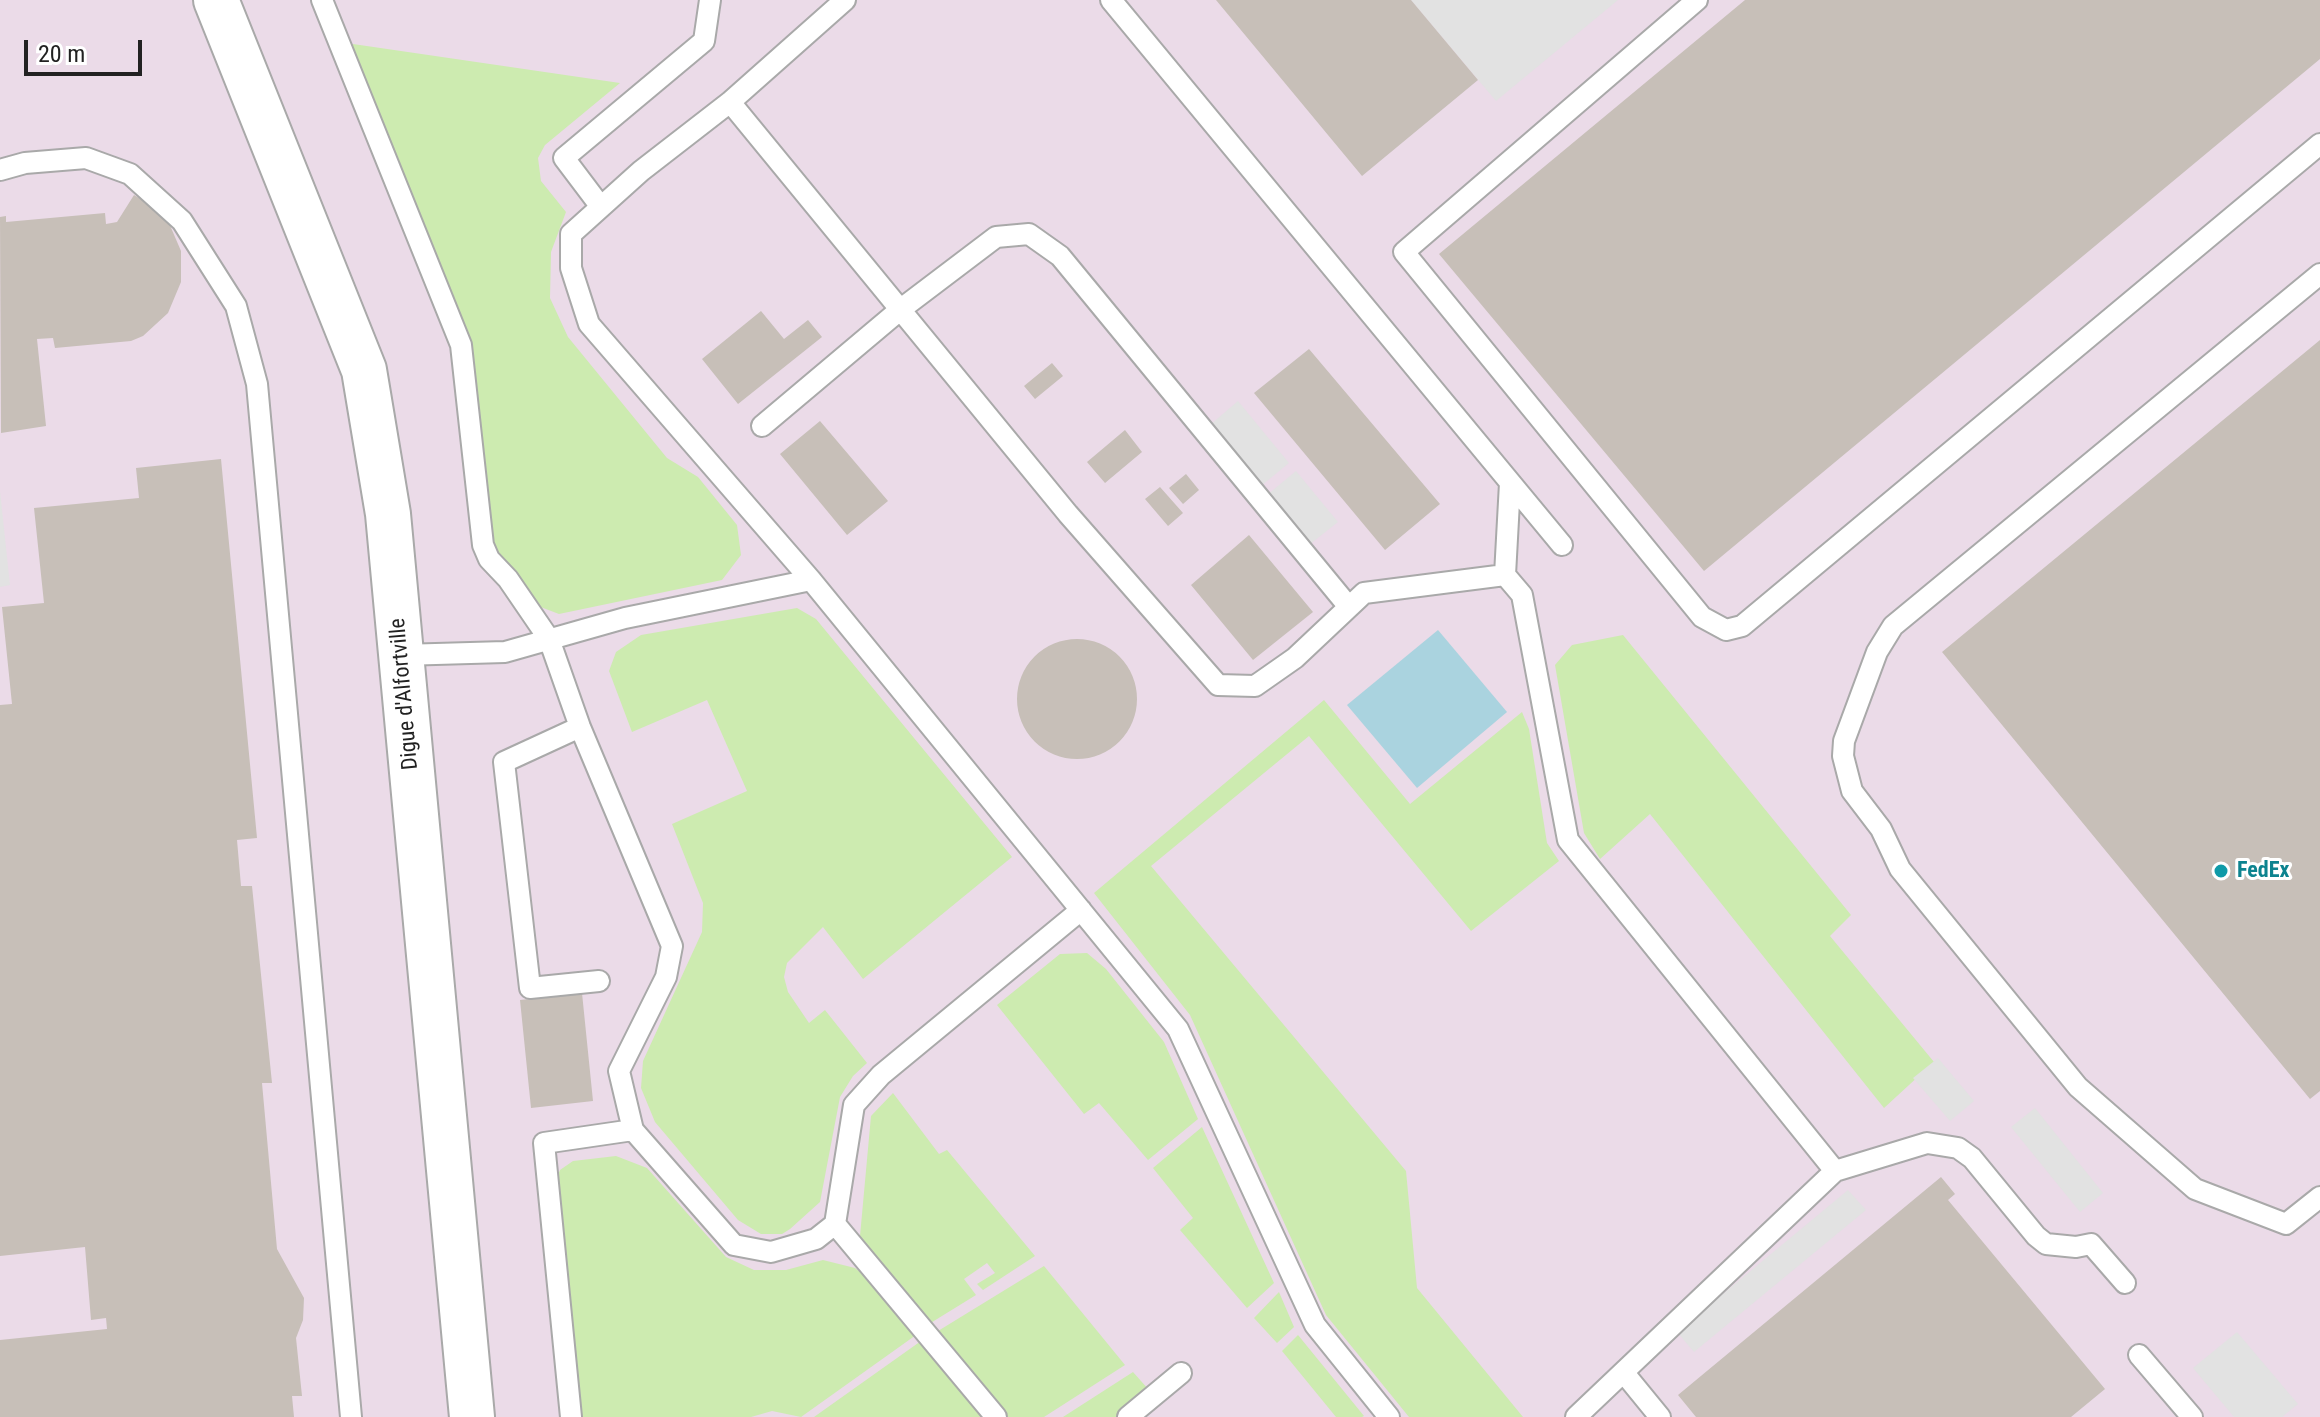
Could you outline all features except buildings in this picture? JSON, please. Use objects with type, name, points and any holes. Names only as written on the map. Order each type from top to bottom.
[{"type":"street","name":"Digue d'Alfortville","points":[[216,0],[364,370],[388,514],[472,1417]]},
{"type":"lane","points":[[322,0],[461,345],[483,545],[489,559],[508,579],[549,639],[580,727],[672,946],[666,977],[619,1071],[633,1130],[734,1245],[771,1252],[816,1239],[835,1224],[854,1105],[881,1075],[1081,910]]},
{"type":"lane","points":[[601,207],[564,158],[704,41],[710,0]]},
{"type":"lane","points":[[845,0],[730,102],[641,171],[571,234],[571,268],[589,324],[811,580],[1178,1029],[1315,1325],[1389,1417]]},
{"type":"lane","points":[[1111,0],[1562,545]]},
{"type":"lane","points":[[1697,0],[1404,252],[1702,617],[1726,630],[1742,626],[2320,144]]},
{"type":"lane","points":[[730,102],[1068,514],[1218,685],[1255,686],[1295,658],[1364,593],[1505,575]]},
{"type":"lane","points":[[0,170],[25,163],[86,158],[130,174],[182,221],[236,306],[257,384],[351,1417]]},
{"type":"lane","points":[[762,426],[901,309],[996,237],[1029,234],[1060,256],[1349,607]]},
{"type":"lane","points":[[2320,274],[1893,626],[1884,638],[1844,741],[1843,756],[1852,791],[1881,829],[1900,869],[2078,1087],[2195,1189],[2286,1224],[2320,1197]]},
{"type":"lane","points":[[1510,483],[1505,575],[1522,595],[1568,840],[1835,1171]]},
{"type":"lane","points":[[401,655],[505,652],[625,618],[811,580]]},
{"type":"lane","points":[[580,727],[504,762],[530,988],[599,981]]},
{"type":"lane","points":[[571,1417],[544,1143],[633,1130]]},
{"type":"lane","points":[[1576,1417],[1835,1171],[1927,1143],[1958,1148],[1972,1158],[2036,1236],[2046,1244],[2076,1247],[2091,1244],[2125,1283]]},
{"type":"lane","points":[[835,1224],[996,1417]]},
{"type":"lane","points":[[2139,1355],[2192,1417]]},
{"type":"lane","points":[[1128,1417],[1181,1373]]},
{"type":"lane","points":[[1624,1373],[1660,1417]]},
{"type":"shaded area","points":[[0,0],[2320,0],[2320,1417],[0,1417]]},
{"type":"shaded area","points":[[1411,0],[1618,0],[1496,101]]},
{"type":"shaded area","points":[[1238,401],[1289,463],[1261,486],[1210,425]]},
{"type":"shaded area","points":[[1296,471],[1338,522],[1309,545],[1267,495]]},
{"type":"shaded area","points":[[0,491],[10,585],[0,587]]},
{"type":"shaded area","points":[[1938,1058],[1974,1101],[1950,1121],[1913,1078]]},
{"type":"shaded area","points":[[2035,1108],[2103,1193],[2080,1212],[2011,1127]]},
{"type":"shaded area","points":[[1848,1190],[1866,1210],[1694,1352],[1677,1332]]},
{"type":"shaded area","points":[[2237,1332],[2298,1404],[2282,1417],[2234,1417],[2193,1368]]},
{"type":"green space","points":[[353,44],[620,83],[545,145],[538,158],[541,181],[566,212],[551,252],[550,298],[568,337],[667,458],[698,477],[737,525],[741,555],[722,580],[559,614],[538,606],[522,581],[494,553],[471,350],[350,54]]},
{"type":"green space","points":[[797,608],[816,619],[1012,857],[863,979],[823,927],[787,963],[784,977],[788,992],[809,1023],[825,1010],[867,1063],[853,1076],[840,1097],[820,1202],[782,1234],[761,1234],[738,1220],[655,1122],[641,1088],[643,1061],[702,932],[703,903],[672,824],[747,791],[707,700],[632,732],[609,671],[616,652],[641,635]]},
{"type":"green space","points":[[1623,635],[1851,915],[1830,936],[1934,1062],[1884,1108],[1650,814],[1600,859],[1584,833],[1555,665],[1572,645]]},
{"type":"green space","points":[[1324,700],[1410,804],[1522,712],[1529,729],[1547,843],[1559,861],[1471,931],[1309,736],[1151,866],[1406,1171],[1417,1288],[1523,1417],[1409,1417],[1326,1315],[1190,1015],[1094,893]]},
{"type":"green space","points":[[1087,953],[1106,969],[1164,1042],[1198,1119],[1148,1160],[1099,1103],[1084,1114],[997,1005],[1060,954]]},
{"type":"green space","points":[[893,1093],[939,1154],[947,1150],[1035,1256],[983,1290],[977,1284],[995,1273],[987,1263],[964,1279],[976,1295],[929,1324],[860,1236],[871,1116]]},
{"type":"green space","points":[[1202,1127],[1274,1283],[1247,1308],[1180,1230],[1193,1218],[1153,1168]]},
{"type":"green space","points":[[616,1156],[647,1168],[726,1257],[754,1270],[786,1270],[823,1260],[855,1268],[871,1281],[916,1335],[801,1417],[772,1411],[751,1417],[580,1417],[557,1177],[560,1170],[573,1161]]},
{"type":"green space","points":[[1044,1266],[1125,1365],[1044,1417],[1008,1417],[938,1331]]},
{"type":"green space","points":[[1279,1292],[1294,1327],[1277,1343],[1254,1318]]},
{"type":"green space","points":[[1298,1335],[1364,1416],[1336,1417],[1282,1351]]},
{"type":"green space","points":[[921,1341],[983,1417],[814,1417]]},
{"type":"green space","points":[[1133,1372],[1149,1390],[1116,1417],[1063,1417]]},
{"type":"water","points":[[1438,630],[1507,712],[1417,788],[1347,705]]},
{"type":"place","name":"FedEx","points":[[2221,871]]}]
